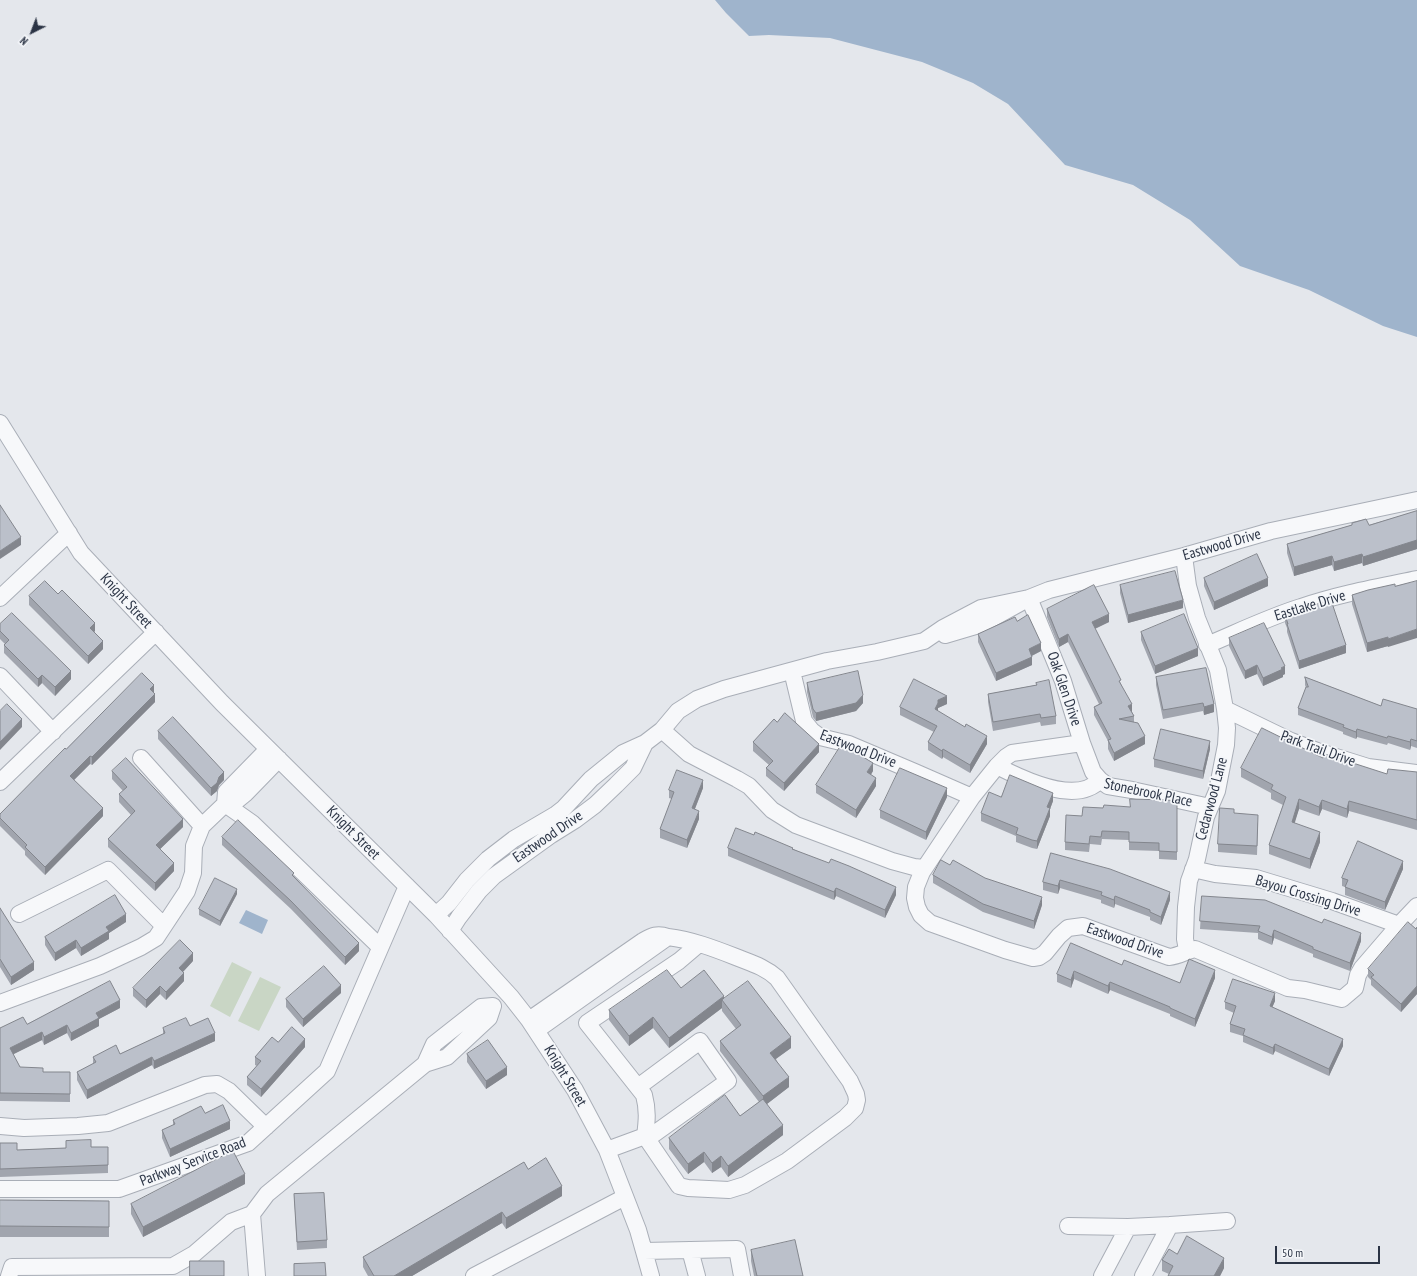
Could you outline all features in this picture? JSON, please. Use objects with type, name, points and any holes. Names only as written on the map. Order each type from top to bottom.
[{"type":"street","name":"Knight Street","points":[[0,423],[81,553],[222,703],[436,915],[507,993],[533,1025],[575,1090],[608,1150],[638,1230],[651,1276]]},
{"type":"street","name":"Eastwood Drive","points":[[436,915],[449,903],[467,880],[488,859],[514,839],[559,811],[571,800],[582,786],[623,753],[645,743],[662,730],[678,711],[697,699],[724,689],[827,661],[877,652],[924,641],[943,628],[981,608],[1029,598],[1049,590],[1184,556],[1272,531],[1417,500]]},
{"type":"street","points":[[0,598],[69,533]]},
{"type":"street","name":"Cedarwood Lane","points":[[1184,556],[1188,586],[1197,618],[1218,670],[1227,728],[1226,745],[1217,791],[1206,817],[1197,859],[1189,881],[1186,907],[1185,939],[1187,950]]},
{"type":"street","name":"Eastlake Drive","points":[[1207,645],[1270,618],[1301,607],[1344,594],[1417,579]]},
{"type":"street","name":"Oak Glen Drive","points":[[1029,598],[1063,681],[1082,743],[1094,772],[1100,780]]},
{"type":"street","points":[[0,782],[156,632]]},
{"type":"street","name":"Eastwood Drive","points":[[792,671],[804,721],[820,736],[849,744],[972,798],[924,868],[916,887],[914,898],[917,907],[926,920],[930,923],[1005,950],[1026,956],[1039,957],[1045,953],[1063,932],[1073,926],[1083,926],[1169,957],[1178,956],[1187,950],[1195,949],[1288,988],[1305,990],[1342,999],[1355,988],[1358,975],[1362,968],[1417,906]]},
{"type":"street","points":[[0,676],[52,732]]},
{"type":"street","name":"Park Trail Drive","points":[[1225,709],[1291,741],[1317,751],[1368,767],[1417,773]]},
{"type":"street","points":[[662,730],[698,760],[737,778],[749,786],[772,810],[796,825],[892,861],[924,868]]},
{"type":"street","name":"Eastwood Drive","points":[[450,931],[479,891],[494,876],[575,820],[611,790],[633,768],[645,743]]},
{"type":"street","points":[[972,798],[997,766],[1012,753],[1082,743]]},
{"type":"street","points":[[0,1004],[100,966],[156,938],[188,890],[193,872],[194,846],[202,826],[225,804],[235,802],[246,793],[274,754]]},
{"type":"street","points":[[141,758],[202,826]]},
{"type":"street","name":"Stonebrook Place","points":[[997,766],[1014,775],[1047,787],[1071,792],[1080,791],[1096,784],[1100,780],[1108,786],[1210,807]]},
{"type":"street","points":[[225,804],[252,823],[380,947]]},
{"type":"street","name":"Bayou Crossing Drive","points":[[1193,869],[1215,874],[1256,878],[1332,901],[1399,925]]},
{"type":"street","points":[[19,914],[108,870],[164,926]]},
{"type":"street","name":"Parkway Service Road","points":[[0,1189],[119,1189],[248,1143],[327,1071],[407,886]]},
{"type":"street","points":[[533,1025],[570,999],[668,937],[682,939],[756,965],[768,970],[777,978],[850,1081],[858,1100],[855,1108],[845,1118],[787,1160],[745,1185],[729,1190],[688,1188],[679,1186],[646,1138],[647,1108],[644,1095],[570,999]]},
{"type":"street","points":[[587,1023],[679,961],[699,944]]},
{"type":"street","points":[[9,1276],[12,1267],[173,1266],[194,1254],[231,1222],[252,1214],[267,1194],[425,1064],[448,1057],[489,1018],[493,1006],[507,993]]},
{"type":"street","points":[[608,1150],[646,1138],[728,1081],[700,1041],[638,1087]]},
{"type":"street","points":[[0,1126],[24,1128],[78,1126],[108,1123],[205,1085],[217,1084],[229,1091],[266,1126]]},
{"type":"street","points":[[474,1276],[625,1197]]},
{"type":"street","points":[[252,1214],[257,1276]]},
{"type":"street","points":[[1068,1226],[1170,1226],[1227,1221]]},
{"type":"street","points":[[1143,1276],[1170,1226]]},
{"type":"street","points":[[1102,1276],[1128,1227]]},
{"type":"street","points":[[690,1250],[697,1276]]},
{"type":"street","points":[[644,1251],[737,1250],[742,1276]]},
{"type":"green space","points":[[232,962],[252,972],[230,1017],[210,1006]]},
{"type":"green space","points":[[260,977],[281,987],[259,1031],[238,1021]]},
{"type":"water","points":[[715,0],[1417,0],[1417,337],[1383,326],[1309,290],[1240,266],[1190,220],[1133,185],[1065,165],[1008,104],[973,83],[922,62],[830,38],[769,35],[749,36]]},
{"type":"water","points":[[246,910],[268,920],[262,934],[239,923]]},
{"type":"building","points":[[0,505],[21,537],[0,551]]},
{"type":"building","points":[[1417,511],[1417,540],[1363,557],[1362,554],[1334,562],[1332,556],[1294,567],[1287,544],[1352,525],[1352,523],[1366,519],[1369,525]]},
{"type":"building","points":[[1257,554],[1268,578],[1214,602],[1204,578]]},
{"type":"building","points":[[1175,571],[1183,600],[1128,615],[1120,585]]},
{"type":"building","points":[[45,581],[58,594],[62,590],[95,623],[90,628],[103,641],[88,656],[29,596]]},
{"type":"building","points":[[1417,581],[1417,629],[1388,639],[1388,637],[1367,643],[1352,595],[1395,584],[1395,586]]},
{"type":"building","points":[[1094,585],[1109,614],[1092,622],[1121,680],[1119,681],[1132,704],[1128,706],[1134,716],[1119,719],[1138,723],[1145,736],[1114,753],[1108,740],[1111,739],[1094,707],[1102,703],[1068,634],[1059,639],[1047,609]]},
{"type":"building","points":[[1331,600],[1346,645],[1299,661],[1285,615]]},
{"type":"building","points":[[12,613],[71,671],[55,687],[42,675],[38,679],[4,645],[9,640],[0,631],[0,624]]},
{"type":"building","points":[[1184,614],[1198,648],[1155,666],[1141,632]]},
{"type":"building","points":[[1028,615],[1041,643],[1029,649],[1032,657],[996,673],[978,634],[1015,617],[1017,621]]},
{"type":"building","points":[[1264,623],[1285,666],[1281,668],[1283,669],[1263,678],[1257,665],[1245,671],[1229,638]]},
{"type":"building","points":[[1206,668],[1214,704],[1204,707],[1203,703],[1163,710],[1156,677]]},
{"type":"building","points":[[858,671],[863,695],[856,703],[816,713],[813,709],[807,683]]},
{"type":"building","points":[[142,673],[154,685],[150,689],[155,694],[92,757],[90,756],[70,776],[103,808],[45,867],[25,847],[27,845],[0,818],[0,814]]},
{"type":"building","points":[[1305,677],[1381,706],[1383,699],[1417,709],[1417,741],[1411,739],[1410,742],[1388,736],[1387,738],[1357,729],[1356,732],[1343,727],[1344,725],[1298,708],[1306,687],[1308,687]]},
{"type":"building","points":[[914,679],[947,696],[938,700],[935,709],[965,727],[966,724],[987,736],[970,765],[928,742],[937,726],[900,707]]},
{"type":"building","points":[[1049,680],[1056,716],[1041,718],[1040,714],[993,722],[988,694],[1037,685],[1036,683]]},
{"type":"building","points":[[7,704],[22,719],[0,742],[0,711]]},
{"type":"building","points":[[785,713],[819,744],[784,783],[766,768],[773,761],[753,742],[774,719],[777,722]]},
{"type":"building","points":[[173,717],[224,772],[219,777],[217,783],[211,788],[158,731]]},
{"type":"building","points":[[1262,728],[1323,758],[1325,754],[1387,774],[1388,769],[1417,772],[1417,820],[1349,801],[1347,809],[1322,800],[1319,807],[1299,799],[1292,822],[1320,832],[1310,859],[1269,845],[1286,797],[1271,789],[1273,785],[1241,768]]},
{"type":"building","points":[[1161,729],[1210,741],[1203,771],[1154,759]]},
{"type":"building","points":[[842,744],[873,763],[867,772],[876,778],[856,810],[816,785]]},
{"type":"building","points":[[126,758],[183,819],[156,845],[174,863],[155,883],[108,839],[135,811],[119,794],[127,787],[112,771]]},
{"type":"building","points":[[900,768],[947,788],[926,832],[880,810]]},
{"type":"building","points":[[677,770],[703,780],[692,808],[699,811],[687,840],[660,829],[674,792],[669,790]]},
{"type":"building","points":[[1010,775],[1053,793],[1047,807],[1050,808],[1037,841],[1016,834],[1018,828],[981,813],[989,792],[1001,797]]},
{"type":"building","points":[[1130,799],[1169,800],[1177,802],[1177,852],[1159,851],[1159,843],[1129,842],[1129,832],[1102,831],[1101,837],[1090,836],[1089,844],[1065,842],[1066,815],[1082,816],[1083,807],[1103,808],[1104,805],[1130,807]]},
{"type":"building","points":[[1220,808],[1234,809],[1234,813],[1258,815],[1257,846],[1218,844]]},
{"type":"building","points":[[238,820],[294,873],[292,875],[359,943],[345,957],[291,901],[222,837]]},
{"type":"building","points":[[736,828],[754,835],[755,832],[793,848],[792,849],[829,863],[831,859],[896,887],[885,910],[836,888],[834,892],[728,848]]},
{"type":"building","points":[[1358,841],[1403,861],[1385,902],[1345,887],[1348,880],[1342,878]]},
{"type":"building","points":[[1051,853],[1110,869],[1170,892],[1161,917],[1150,912],[1150,910],[1115,896],[1114,900],[1101,895],[1102,892],[1060,880],[1058,886],[1043,882]]},
{"type":"building","points":[[941,860],[950,865],[953,860],[985,878],[1042,897],[1034,921],[983,904],[933,875]]},
{"type":"building","points":[[215,878],[237,889],[220,921],[199,909]]},
{"type":"building","points":[[115,895],[126,914],[106,927],[109,931],[81,948],[76,940],[55,953],[45,937]]},
{"type":"building","points":[[1202,896],[1265,900],[1322,923],[1324,919],[1361,933],[1350,963],[1313,949],[1313,947],[1274,930],[1272,937],[1258,931],[1260,926],[1200,921]]},
{"type":"building","points":[[0,908],[34,962],[11,977],[0,959]]},
{"type":"building","points":[[1408,922],[1416,929],[1417,927],[1417,986],[1401,1004],[1371,977],[1374,975],[1368,969]]},
{"type":"building","points":[[180,940],[193,953],[179,968],[184,973],[166,992],[160,986],[146,1000],[133,988]]},
{"type":"building","points":[[1071,943],[1122,965],[1124,960],[1180,983],[1189,959],[1215,970],[1195,1019],[1110,982],[1108,986],[1074,971],[1071,980],[1057,974]]},
{"type":"building","points":[[324,966],[341,985],[303,1019],[286,999]]},
{"type":"building","points":[[667,970],[681,988],[704,970],[724,996],[669,1038],[653,1017],[629,1036],[609,1010]]},
{"type":"building","points":[[1233,979],[1275,993],[1270,1006],[1343,1039],[1329,1069],[1275,1044],[1273,1048],[1243,1035],[1245,1029],[1230,1024],[1236,1006],[1225,1002]]},
{"type":"building","points":[[110,981],[120,1000],[96,1013],[99,1018],[71,1033],[67,1025],[44,1037],[42,1032],[10,1048],[20,1067],[43,1068],[43,1072],[70,1072],[70,1094],[0,1093],[0,1028],[23,1017],[27,1024]]},
{"type":"building","points":[[748,981],[791,1037],[770,1053],[789,1077],[763,1096],[720,1041],[741,1025],[722,1000]]},
{"type":"building","points":[[186,1018],[190,1026],[208,1018],[215,1033],[154,1061],[152,1057],[87,1090],[77,1072],[96,1062],[93,1057],[116,1045],[120,1054],[165,1033],[163,1028]]},
{"type":"building","points":[[292,1027],[305,1039],[261,1089],[247,1077],[261,1061],[255,1057],[272,1037],[278,1042]]},
{"type":"building","points":[[488,1040],[507,1067],[486,1081],[467,1054]]},
{"type":"building","points":[[725,1095],[740,1116],[763,1099],[783,1125],[728,1166],[721,1156],[712,1163],[704,1152],[688,1164],[669,1138]]},
{"type":"building","points":[[223,1105],[230,1121],[170,1149],[162,1130],[175,1124],[173,1120],[201,1106],[205,1113]]},
{"type":"building","points":[[91,1140],[91,1147],[108,1147],[108,1165],[0,1169],[0,1143],[17,1143],[17,1150],[66,1148],[66,1141]]},
{"type":"building","points":[[233,1151],[245,1174],[143,1227],[131,1204]]},
{"type":"building","points":[[546,1158],[562,1186],[506,1218],[502,1212],[394,1276],[374,1276],[363,1257],[524,1162],[528,1169]]},
{"type":"building","points":[[324,1193],[327,1240],[297,1242],[294,1194]]},
{"type":"building","points":[[0,1200],[109,1201],[109,1227],[0,1226]]},
{"type":"building","points":[[1187,1236],[1224,1258],[1214,1276],[1168,1276],[1173,1266],[1162,1260],[1169,1249],[1177,1254]]},
{"type":"building","points":[[795,1240],[803,1276],[757,1276],[751,1250]]},
{"type":"building","points":[[190,1261],[224,1261],[224,1276],[190,1276]]},
{"type":"building","points":[[325,1263],[326,1276],[294,1276],[294,1264]]}]
